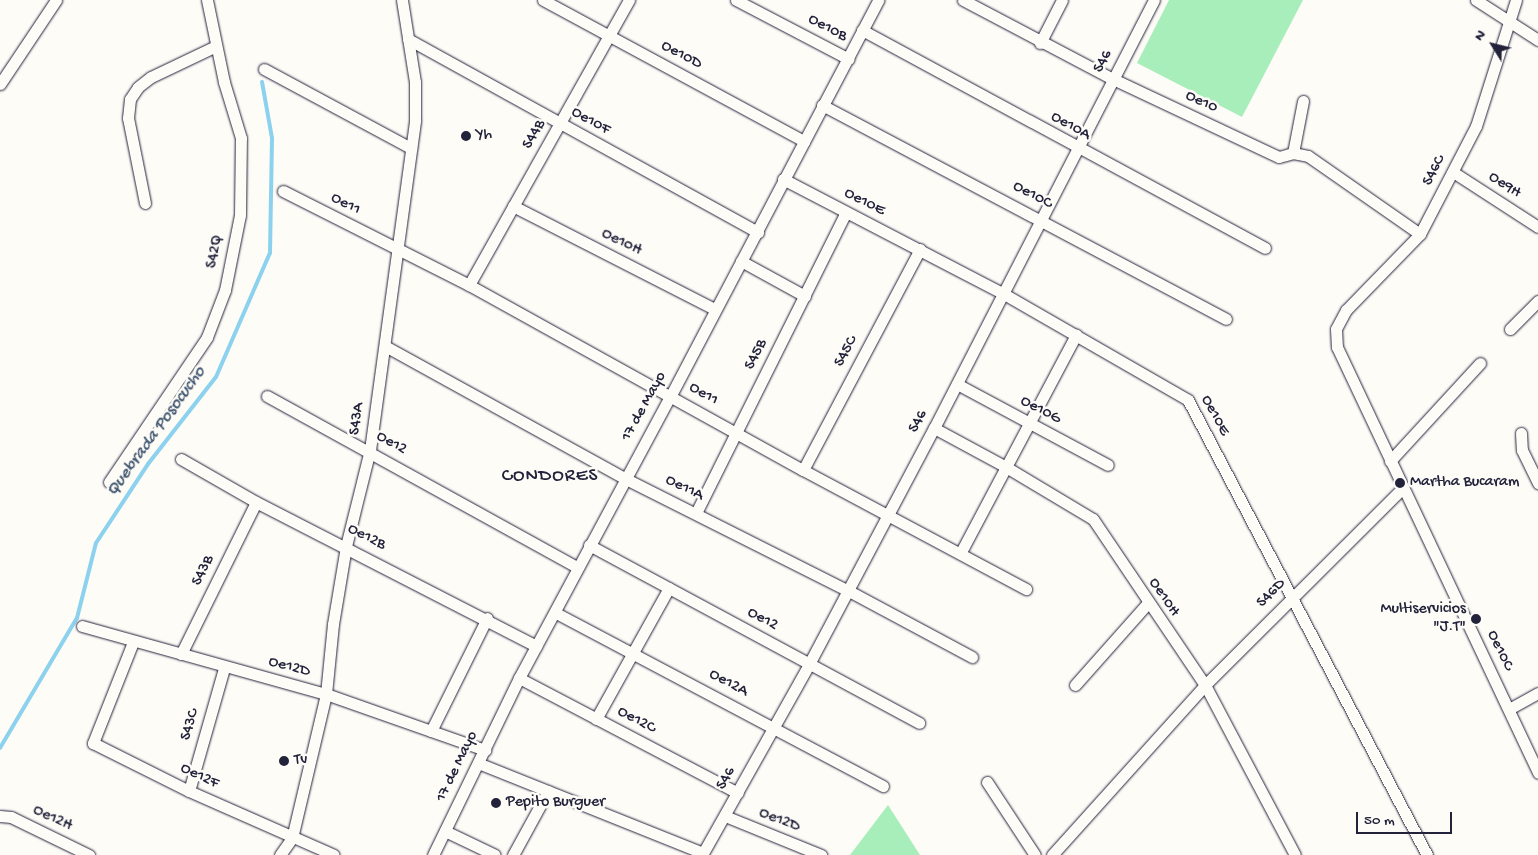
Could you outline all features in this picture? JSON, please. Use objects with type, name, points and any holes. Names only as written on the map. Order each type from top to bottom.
[{"type":"street","points":[[0,84],[56,0]]},
{"type":"street","name":"S42Q","points":[[109,482],[207,337],[225,290],[240,215],[243,175],[241,138],[216,46],[206,0]]},
{"type":"street","name":"S43A","points":[[292,838],[326,694],[333,624],[346,546],[370,450],[385,346],[395,248],[411,148],[415,82],[402,0]]},
{"type":"street","name":"Oe10D","points":[[543,0],[804,141]]},
{"type":"street","name":"S44B","points":[[469,285],[629,0]]},
{"type":"street","name":"Oe10B","points":[[736,0],[849,59]]},
{"type":"street","name":"17 de Mayo","points":[[433,855],[519,678],[556,613],[577,567],[624,478],[672,395],[714,309],[758,232],[783,179],[849,59],[878,0]]},
{"type":"street","name":"Oe10","points":[[963,0],[1040,43],[1279,157],[1292,153],[1308,156],[1420,234]]},
{"type":"street","points":[[1040,43],[1062,0]]},
{"type":"street","name":"S46","points":[[703,854],[809,664],[934,428],[1043,220],[1154,0]]},
{"type":"street","points":[[1476,0],[1538,40]]},
{"type":"street","name":"S46C","points":[[1390,461],[1337,347],[1336,329],[1346,310],[1420,234],[1476,126],[1511,24],[1516,0]]},
{"type":"street","name":"Oe10A","points":[[862,30],[1078,150],[1265,248]]},
{"type":"street","name":"Oe10F","points":[[408,39],[758,232]]},
{"type":"street","points":[[145,203],[128,118],[130,99],[138,86],[150,77],[216,46]]},
{"type":"street","points":[[264,69],[411,148]]},
{"type":"street","points":[[1292,153],[1302,102]]},
{"type":"street","name":"Oe10C","points":[[822,105],[1043,220],[1226,319]]},
{"type":"street","name":"Oe9H","points":[[1453,172],[1538,227]]},
{"type":"street","name":"Oe10E","points":[[783,179],[1004,294],[1188,400],[1428,855]]},
{"type":"street","name":"Oe11","points":[[283,191],[469,285],[672,395],[887,516],[961,552],[1026,588]]},
{"type":"street","name":"Oe10H","points":[[513,206],[714,309]]},
{"type":"street","name":"S45B","points":[[696,513],[846,212]]},
{"type":"street","name":"S45C","points":[[803,470],[920,250]]},
{"type":"street","points":[[741,262],[804,296]]},
{"type":"street","points":[[1510,328],[1538,301]]},
{"type":"street","points":[[961,552],[1076,334]]},
{"type":"street","name":"Oe11A","points":[[385,346],[624,478],[847,590],[972,657]]},
{"type":"street","points":[[1402,489],[1390,461],[1480,363]]},
{"type":"street","name":"Oe10G","points":[[957,384],[1108,465]]},
{"type":"street","name":"Oe12","points":[[267,396],[370,450],[577,567]]},
{"type":"street","name":"Oe10H","points":[[934,428],[1006,467],[1093,519],[1147,604],[1205,685],[1293,852]]},
{"type":"street","points":[[1521,433],[1522,450],[1538,482]]},
{"type":"street","name":"Oe12B","points":[[181,459],[256,502],[487,618],[536,646]]},
{"type":"street","name":"Oe10C","points":[[1402,489],[1538,774]]},
{"type":"street","name":"S46D","points":[[1052,855],[1205,685],[1402,489]]},
{"type":"street","name":"S43B","points":[[181,654],[256,502]]},
{"type":"street","name":"Oe12","points":[[589,545],[919,723]]},
{"type":"street","points":[[596,719],[635,653],[669,588]]},
{"type":"street","points":[[1075,684],[1147,604]]},
{"type":"street","name":"Oe12A","points":[[556,613],[635,653],[883,786]]},
{"type":"street","points":[[431,730],[487,618]]},
{"type":"street","name":"Oe12D","points":[[82,626],[224,668],[326,694],[485,750]]},
{"type":"street","name":"Oe12F","points":[[133,642],[94,743],[189,791],[334,855]]},
{"type":"street","name":"S43C","points":[[189,791],[224,668]]},
{"type":"street","name":"Oe12C","points":[[519,678],[738,793]]},
{"type":"street","points":[[1509,710],[1538,693]]},
{"type":"street","points":[[478,763],[703,854]]},
{"type":"street","points":[[987,782],[1035,855]]},
{"type":"street","points":[[513,855],[548,791]]},
{"type":"street","name":"Oe12H","points":[[0,816],[11,816],[89,855]]},
{"type":"street","name":"Oe12D","points":[[725,816],[821,855]]},
{"type":"street","points":[[445,831],[495,855]]},
{"type":"street","points":[[280,855],[292,838]]},
{"type":"street","points":[[1281,855],[1293,852]]},
{"type":"green space","points":[[1169,0],[1303,0],[1242,117],[1137,63]]},
{"type":"green space","points":[[888,805],[920,855],[850,855]]},
{"type":"waterway","name":"Quebrada Posocucho","points":[[0,748],[77,618],[96,543],[148,464],[216,377],[270,253],[272,138],[262,82]]},
{"type":"place","name":"Yh","points":[[466,136]]},
{"type":"place","name":"Martha Bucaram","points":[[1400,483]]},
{"type":"place","name":"Multiservicios \"J.T\"","points":[[1476,619]]},
{"type":"place","name":"Tv","points":[[284,761]]},
{"type":"place","name":"Pepito Burguer","points":[[496,803]]},
{"type":"district","name":"CONDORES","points":[[550,477]]}]
